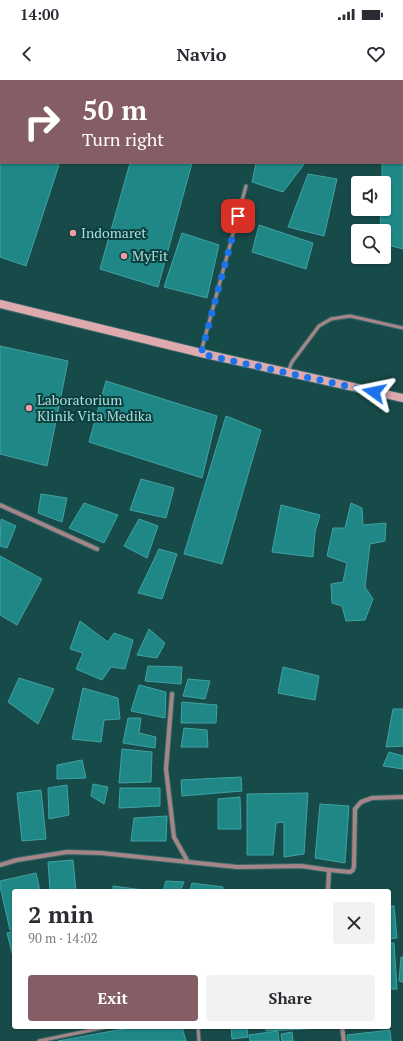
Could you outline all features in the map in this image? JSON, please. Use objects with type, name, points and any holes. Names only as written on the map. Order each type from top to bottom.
[{"type":"main road","points":[[0,304],[201,354],[403,398]]},
{"type":"street","points":[[0,504],[97,549]]},
{"type":"street","points":[[172,694],[166,769],[174,837],[188,862]]},
{"type":"street","points":[[0,865],[17,860],[66,852],[238,867],[301,866],[350,872],[354,870],[355,809],[361,802],[372,798],[403,796]]},
{"type":"street","points":[[328,889],[329,870]]},
{"type":"street","points":[[342,1029],[344,1041]]},
{"type":"lane","points":[[201,354],[246,186]]},
{"type":"lane","points":[[287,373],[292,362],[319,326],[331,319],[350,316],[403,328]]},
{"type":"lane","points":[[39,1041],[96,1029]]},
{"type":"lane","points":[[198,1029],[199,1041]]},
{"type":"building","points":[[0,164],[59,165],[26,266],[0,257]]},
{"type":"building","points":[[130,164],[192,164],[158,287],[100,269]]},
{"type":"building","points":[[256,164],[304,164],[283,192],[252,182]]},
{"type":"building","points":[[382,164],[403,164],[403,249],[391,246],[391,224],[380,224],[381,216],[391,216],[391,176],[382,176]]},
{"type":"building","points":[[308,174],[337,179],[324,236],[288,227]]},
{"type":"building","points":[[259,225],[313,243],[306,269],[252,252]]},
{"type":"building","points":[[182,233],[219,245],[207,298],[164,287]]},
{"type":"building","name":"Laboratorium Klinik Vita Medika","points":[[0,346],[68,361],[47,466],[0,454]]},
{"type":"building","points":[[106,381],[217,416],[202,478],[89,442]]},
{"type":"building","points":[[226,416],[261,430],[222,564],[184,554]]},
{"type":"building","points":[[141,479],[174,488],[166,518],[130,510]]},
{"type":"building","points":[[41,494],[67,498],[62,522],[38,513]]},
{"type":"building","points":[[84,503],[118,515],[104,543],[69,528]]},
{"type":"building","points":[[351,503],[362,508],[363,525],[386,523],[385,541],[370,544],[365,587],[373,599],[365,620],[346,621],[342,606],[332,603],[331,584],[343,582],[347,563],[327,556],[333,528],[345,528]]},
{"type":"building","points":[[281,505],[320,515],[315,532],[313,557],[272,552]]},
{"type":"building","points":[[1,519],[16,526],[7,548],[0,546]]},
{"type":"building","points":[[139,519],[158,526],[147,558],[124,546]]},
{"type":"building","points":[[159,549],[177,554],[162,599],[138,593]]},
{"type":"building","points":[[0,556],[42,579],[17,625],[0,615]]},
{"type":"building","points":[[80,621],[108,642],[114,633],[133,640],[125,669],[111,667],[102,680],[76,669],[83,653],[70,649]]},
{"type":"building","points":[[149,629],[165,643],[157,658],[137,655]]},
{"type":"building","points":[[148,666],[182,667],[181,684],[145,681]]},
{"type":"building","points":[[283,667],[319,676],[315,700],[278,693]]},
{"type":"building","points":[[19,678],[54,689],[38,724],[8,702]]},
{"type":"building","points":[[188,679],[210,681],[205,699],[183,696]]},
{"type":"building","points":[[139,685],[166,692],[165,718],[131,711]]},
{"type":"building","points":[[83,688],[118,698],[120,719],[104,720],[101,742],[72,739]]},
{"type":"building","points":[[182,702],[217,705],[216,723],[181,723]]},
{"type":"building","points":[[393,709],[403,709],[403,746],[386,747]]},
{"type":"building","points":[[128,718],[141,718],[139,733],[156,737],[155,748],[123,743]]},
{"type":"building","points":[[184,728],[207,730],[208,747],[181,747]]},
{"type":"building","points":[[122,749],[152,752],[151,782],[119,783]]},
{"type":"building","points":[[389,752],[403,756],[403,769],[383,766]]},
{"type":"building","points":[[82,760],[86,778],[57,779],[57,765]]},
{"type":"building","points":[[241,777],[242,791],[182,796],[181,780]]},
{"type":"building","points":[[93,784],[108,787],[104,804],[91,796]]},
{"type":"building","points":[[67,785],[69,815],[49,819],[48,788]]},
{"type":"building","points":[[120,788],[160,788],[160,806],[119,808]]},
{"type":"building","points":[[41,790],[46,839],[22,841],[17,793]]},
{"type":"building","points":[[308,793],[304,854],[284,857],[284,822],[276,823],[273,855],[247,855],[247,794]]},
{"type":"building","points":[[240,797],[241,829],[218,829],[218,799]]},
{"type":"building","points":[[320,804],[349,806],[345,863],[315,858]]},
{"type":"building","points":[[167,816],[166,841],[131,841],[134,818]]},
{"type":"building","points":[[73,860],[76,889],[50,889],[48,862]]},
{"type":"building","points":[[36,873],[40,889],[12,889],[12,930],[10,930],[0,886],[0,881]]},
{"type":"building","points":[[166,881],[184,882],[181,889],[164,889]]},
{"type":"building","points":[[192,883],[223,887],[223,889],[190,889]]},
{"type":"building","points":[[113,886],[136,889],[113,889]]},
{"type":"building","points":[[391,906],[394,906],[397,938],[391,939]]},
{"type":"building","points":[[12,932],[12,953],[7,933]]},
{"type":"building","points":[[391,943],[394,943],[397,989],[391,989]]},
{"type":"building","points":[[401,957],[403,957],[403,982],[399,981]]},
{"type":"building","points":[[123,1029],[183,1029],[186,1041],[58,1041]]},
{"type":"building","points":[[231,1029],[247,1029],[248,1037],[232,1039]]},
{"type":"building","points":[[266,1029],[304,1029],[266,1031]]},
{"type":"building","points":[[390,1030],[391,1041],[348,1041],[347,1035]]},
{"type":"building","points":[[278,1031],[279,1041],[250,1041],[249,1035]]},
{"type":"building","points":[[292,1032],[293,1041],[282,1041],[281,1034]]},
{"type":"place","name":"Indomaret","points":[[73,233]]},
{"type":"place","name":"MyFit","points":[[124,256]]},
{"type":"place","name":"Laboratorium Klinik Vita Medika","points":[[29,408]]},
{"type":"route","points":[[238,216],[201,354],[374,392]]}]
